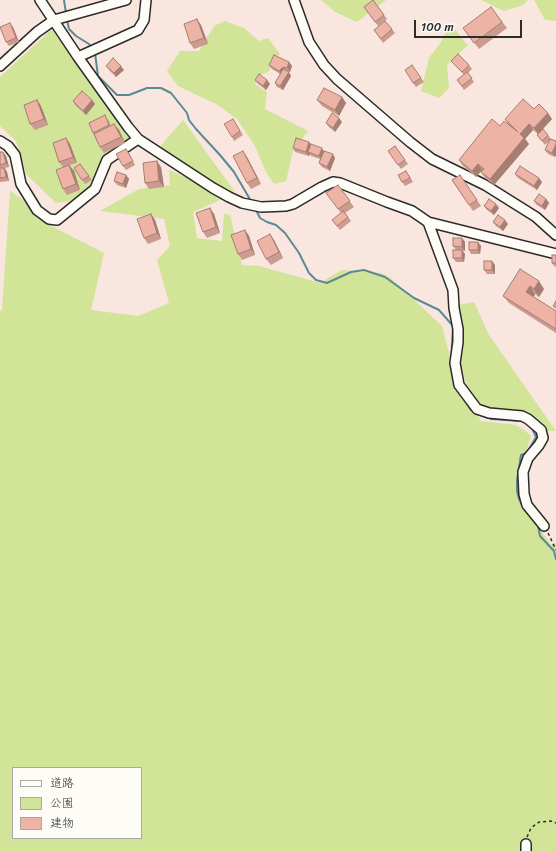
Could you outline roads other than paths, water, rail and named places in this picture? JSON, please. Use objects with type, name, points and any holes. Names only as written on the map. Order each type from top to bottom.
[{"type":"street","points":[[40,0],[78,57],[138,139],[213,188],[242,203],[261,207],[286,206],[293,204],[333,182],[340,183],[387,202],[412,210],[428,222],[556,254]]},
{"type":"street","points":[[0,66],[37,32],[54,20],[126,0]]},
{"type":"street","points":[[78,57],[138,30],[144,20],[146,0]]},
{"type":"street","points":[[294,0],[309,42],[324,65],[337,79],[410,142],[432,158],[485,185],[536,217],[556,236]]},
{"type":"street","points":[[0,141],[8,146],[15,155],[21,184],[37,210],[49,219],[57,220],[95,189],[107,160],[138,139]]},
{"type":"street","points":[[428,222],[453,290],[458,329],[458,342],[454,363],[459,384],[477,409],[489,413],[522,416],[541,430],[543,438],[539,446],[528,458],[523,472],[524,494],[527,505],[544,526]]},
{"type":"waterway","points":[[64,0],[66,13]]},
{"type":"waterway","points":[[67,20],[69,29],[92,48]]},
{"type":"waterway","points":[[95,53],[98,76],[117,95],[129,95],[147,88],[161,88],[171,93],[187,113],[189,120],[196,129],[234,172],[251,201]]},
{"type":"waterway","points":[[256,210],[260,218],[276,225],[285,233],[299,253],[309,273],[316,280],[327,283],[351,272],[364,270],[385,277],[414,298],[439,310],[453,326],[451,362]]},
{"type":"waterway","points":[[451,366],[453,376]]},
{"type":"waterway","points":[[464,399],[471,410],[474,411]]},
{"type":"waterway","points":[[478,413],[491,419],[522,421]]},
{"type":"waterway","points":[[523,507],[517,491],[517,480],[521,455],[527,453],[536,437],[532,428]]},
{"type":"waterway","points":[[526,510],[538,526],[540,536],[554,551],[556,559]]}]
